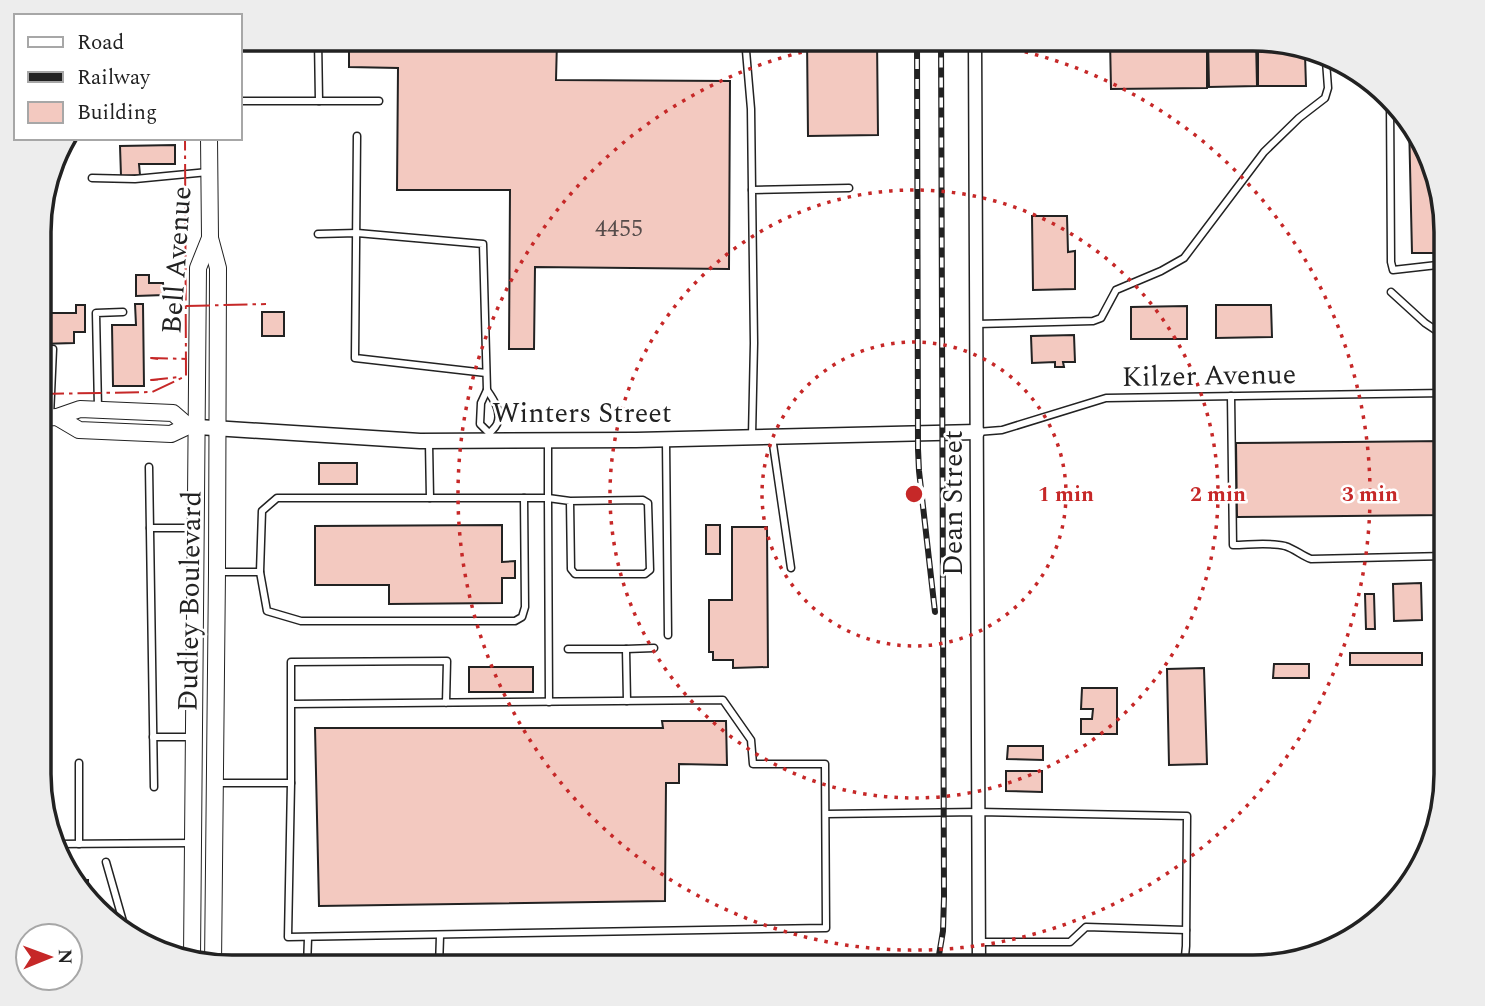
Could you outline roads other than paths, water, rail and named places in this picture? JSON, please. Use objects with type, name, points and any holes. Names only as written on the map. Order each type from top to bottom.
[{"type":"main road","name":"Bell Avenue","points":[[193,427],[198,268],[210,238],[209,140]]},
{"type":"main road","name":"Dudley Boulevard","points":[[210,238],[218,268],[213,954]]},
{"type":"main road","name":"Winters Street","points":[[51,416],[80,409],[173,413],[193,427]]},
{"type":"main road","name":"Winters Street","points":[[51,418],[79,430],[172,434],[193,427]]},
{"type":"main road","name":"Dudley Boulevard","points":[[192,951],[197,527],[193,427]]},
{"type":"street","name":"Dean Street","points":[[975,51],[979,955]]},
{"type":"street","name":"Winters Street","points":[[193,427],[429,441],[489,437],[548,440],[666,439],[977,432]]},
{"type":"lane","points":[[318,51],[319,101]]},
{"type":"lane","points":[[746,51],[751,109],[754,343],[752,438]]},
{"type":"lane","points":[[976,324],[1093,321],[1101,318],[1116,290],[1184,258],[1264,152],[1299,118],[1325,98],[1328,88],[1326,66]]},
{"type":"lane","points":[[242,101],[379,101]]},
{"type":"lane","points":[[1390,113],[1393,270],[1434,265]]},
{"type":"lane","points":[[357,136],[355,358],[486,373]]},
{"type":"lane","points":[[92,178],[135,179],[209,172]]},
{"type":"lane","points":[[752,190],[849,188]]},
{"type":"lane","points":[[318,234],[357,233],[483,244],[487,390],[481,403],[480,424],[489,437],[497,423],[497,404],[487,390]]},
{"type":"lane","points":[[1391,292],[1434,329]]},
{"type":"lane","points":[[98,410],[96,313],[122,312]]},
{"type":"lane","points":[[51,349],[51,383]]},
{"type":"lane","name":"Kilzer Avenue","points":[[977,432],[1002,430],[1106,398],[1434,393]]},
{"type":"lane","points":[[1231,396],[1233,545],[1279,545],[1311,559],[1434,556]]},
{"type":"lane","points":[[772,437],[791,568]]},
{"type":"lane","points":[[666,439],[668,635]]},
{"type":"lane","points":[[548,440],[549,702]]},
{"type":"lane","points":[[429,441],[430,498]]},
{"type":"lane","points":[[149,467],[154,788]]},
{"type":"lane","points":[[524,498],[525,607],[522,617],[515,621],[301,621],[267,611],[260,572],[262,511],[277,498],[430,498],[524,498],[548,498],[570,501],[643,500],[648,503],[650,570],[645,574],[575,574],[571,569],[570,501]]},
{"type":"lane","points":[[150,528],[197,527]]},
{"type":"lane","points":[[217,572],[260,572]]},
{"type":"lane","points":[[568,649],[654,648]]},
{"type":"lane","points":[[626,649],[626,701]]},
{"type":"lane","points":[[291,704],[446,703],[723,700],[751,740],[753,764],[825,764],[826,928],[288,937],[292,783],[291,704],[291,662],[446,661],[446,703]]},
{"type":"lane","points":[[153,737],[194,737]]},
{"type":"lane","points":[[79,763],[79,844]]},
{"type":"lane","points":[[215,783],[292,783]]},
{"type":"lane","points":[[825,814],[979,812],[1187,816],[1185,955]]},
{"type":"lane","points":[[65,844],[193,843]]},
{"type":"lane","points":[[106,862],[121,917]]},
{"type":"lane","points":[[979,942],[1070,942],[1086,927],[1186,930]]},
{"type":"lane","points":[[439,936],[439,955]]},
{"type":"lane","points":[[307,955],[308,938]]},
{"type":"railway","points":[[917,51],[918,449],[935,612]]},
{"type":"railway","points":[[939,955],[944,897],[941,51]]}]
